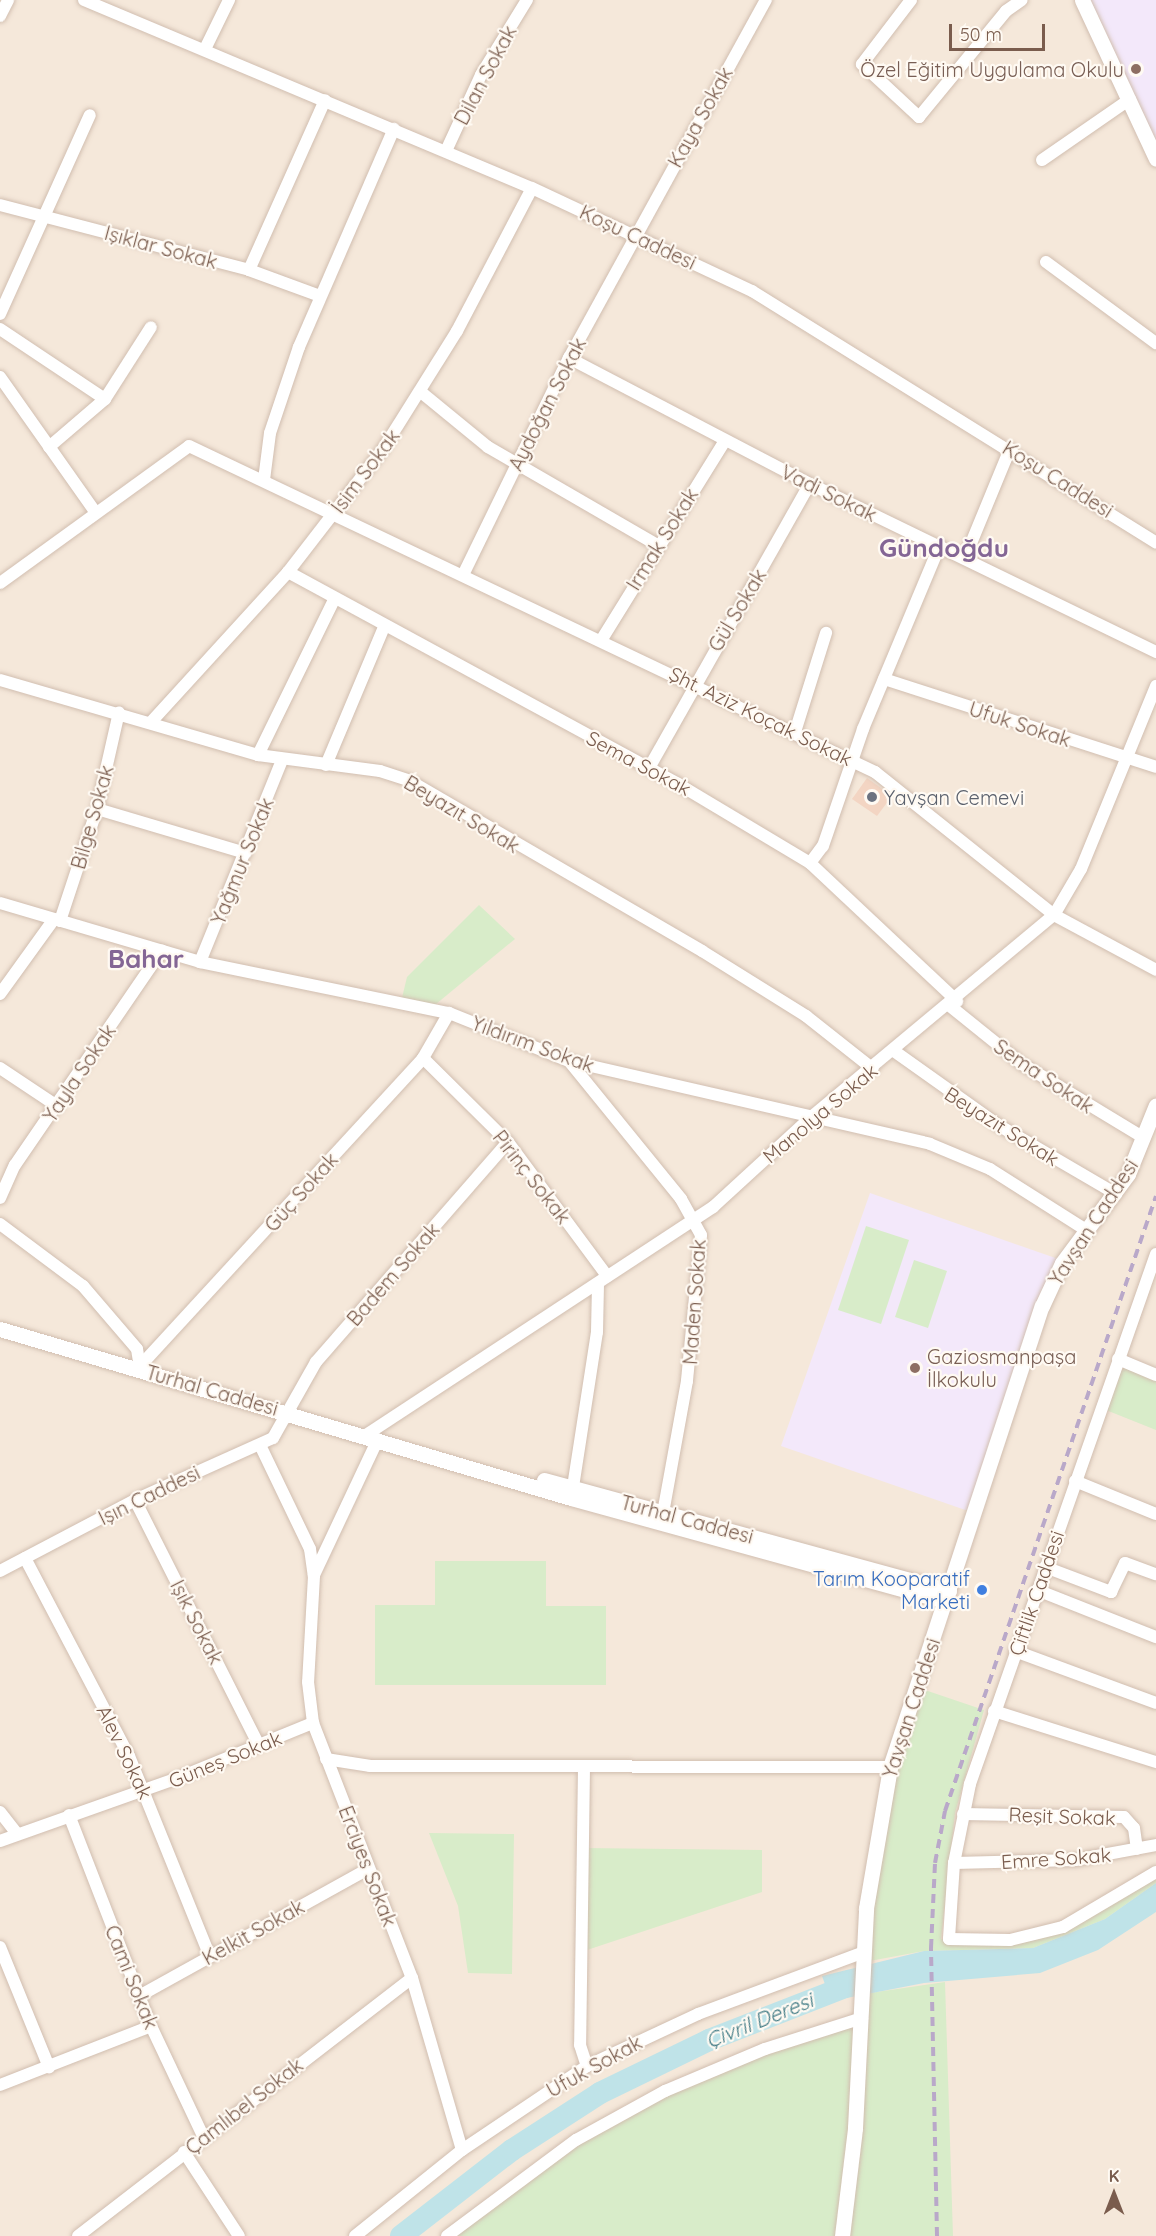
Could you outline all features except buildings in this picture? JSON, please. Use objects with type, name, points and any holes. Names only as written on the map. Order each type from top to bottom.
[{"type":"street","points":[[0,16],[8,0]]},
{"type":"street","name":"Koşu Caddesi","points":[[84,0],[97,2],[532,188],[634,235],[812,324],[1156,542]]},
{"type":"street","points":[[205,49],[229,0]]},
{"type":"street","name":"Dilan Sokak","points":[[446,151],[481,75],[527,0]]},
{"type":"street","name":"Kaya Sokak","points":[[634,235],[766,0]]},
{"type":"street","points":[[911,0],[862,64],[919,117],[1006,11],[1022,0]]},
{"type":"street","points":[[1082,0],[1156,159]]},
{"type":"street","points":[[1042,160],[1130,99]]},
{"type":"street","points":[[249,270],[325,100]]},
{"type":"street","points":[[0,314],[47,217],[90,116]]},
{"type":"street","points":[[264,480],[270,433],[320,296],[394,129]]},
{"type":"street","name":"İsim Sokak","points":[[152,721],[288,572],[422,393],[532,188]]},
{"type":"street","name":"Işıklar Sokak","points":[[0,205],[249,270],[320,296]]},
{"type":"street","name":"Aydoğan Sokak","points":[[463,575],[569,358],[634,235]]},
{"type":"street","points":[[1046,262],[1156,343]]},
{"type":"street","points":[[50,447],[105,399],[151,327]]},
{"type":"street","points":[[0,329],[105,399]]},
{"type":"street","name":"Vadi Sokak","points":[[569,358],[810,484],[940,545],[1156,652]]},
{"type":"street","points":[[0,377],[96,513],[0,583]]},
{"type":"street","points":[[422,393],[516,464],[657,544]]},
{"type":"street","name":"Irmak Sokak","points":[[602,639],[657,544],[725,441]]},
{"type":"street","name":"Şht. Aziz Koçak Sokak","points":[[96,513],[189,446],[335,512],[855,762],[895,786],[1054,915],[1156,970]]},
{"type":"street","points":[[965,558],[1010,449]]},
{"type":"street","name":"Gül Sokak","points":[[649,768],[810,484]]},
{"type":"street","points":[[810,863],[823,846],[884,679],[940,545]]},
{"type":"street","name":"Sema Sokak","points":[[288,572],[334,600],[649,768],[810,863],[953,1003],[1022,1064],[1149,1134]]},
{"type":"street","points":[[258,756],[334,600]]},
{"type":"street","points":[[326,765],[384,627]]},
{"type":"street","points":[[795,732],[826,633]]},
{"type":"street","name":"Ufuk Sokak","points":[[884,679],[1156,767]]},
{"type":"street","name":"Beyazıt Sokak","points":[[0,680],[152,721],[258,756],[326,765],[410,781],[702,951],[806,1016],[873,1069]]},
{"type":"street","name":"Manolya Sokak","points":[[372,1437],[695,1219],[810,1118],[953,1003],[1054,915],[1081,869],[1156,686]]},
{"type":"street","name":"Bilge Sokak","points":[[0,994],[57,920],[97,809],[119,712]]},
{"type":"street","name":"Yağmur Sokak","points":[[200,962],[282,760]]},
{"type":"street","points":[[97,809],[246,853]]},
{"type":"street","name":"Yıldırım Sokak","points":[[0,903],[200,962],[449,1013],[569,1061],[930,1144],[968,1159],[1086,1230]]},
{"type":"street","name":"Yayla Sokak","points":[[0,1198],[7,1178],[162,950]]},
{"type":"street","name":"Güç Sokak","points":[[141,1366],[423,1058],[449,1013]]},
{"type":"street","name":"Beyazıt Sokak","points":[[894,1051],[998,1125],[1116,1194]]},
{"type":"street","name":"Pirinç Sokak","points":[[423,1058],[508,1142],[602,1280]]},
{"type":"street","name":"Maden Sokak","points":[[569,1061],[695,1219],[701,1235],[699,1293],[663,1512]]},
{"type":"street","points":[[0,1068],[57,1106]]},
{"type":"street","name":"Yavşan Caddesi","points":[[851,2182],[871,1867],[890,1767],[1042,1306],[1062,1263],[1116,1194],[1149,1134],[1156,1105]]},
{"type":"street","name":"Badem Sokak","points":[[289,1413],[316,1362],[508,1142]]},
{"type":"street","points":[[0,1224],[83,1286],[137,1348],[141,1366]]},
{"type":"street","name":"Çiftlik Caddesi","points":[[1156,1254],[994,1711],[963,1814],[954,1863],[949,1939],[1010,1940],[1063,1927],[1156,1872]]},
{"type":"street","points":[[573,1487],[597,1332],[602,1280]]},
{"type":"street","name":"Turhal Caddesi","points":[[0,1329],[141,1366],[423,1452],[947,1596]]},
{"type":"street","points":[[1118,1359],[1156,1375]]},
{"type":"street","name":"Işın Caddesi","points":[[0,1571],[135,1500],[260,1445],[279,1433],[289,1413]]},
{"type":"street","name":"Erciyes Sokak","points":[[314,1576],[372,1437]]},
{"type":"street","name":"Erciyes Sokak","points":[[260,1445],[310,1549],[314,1576],[308,1682],[313,1723],[412,1978],[462,2150]]},
{"type":"street","name":"Turhal Caddesi","points":[[423,1452],[573,1487],[947,1596]]},
{"type":"street","points":[[1075,1481],[1156,1514]]},
{"type":"street","name":"Işık Sokak","points":[[135,1500],[259,1745]]},
{"type":"street","name":"Alev Sokak","points":[[24,1558],[145,1790],[209,1954]]},
{"type":"street","points":[[1045,1567],[1111,1592],[1125,1563],[1156,1574]]},
{"type":"street","points":[[1037,1590],[1156,1637]]},
{"type":"street","points":[[1015,1650],[1156,1703]]},
{"type":"street","points":[[994,1711],[1156,1762]]},
{"type":"street","name":"Güneş Sokak","points":[[0,1841],[145,1790],[313,1723]]},
{"type":"street","points":[[326,1759],[370,1766],[890,1767]]},
{"type":"street","points":[[584,1767],[580,2045],[587,2066]]},
{"type":"street","points":[[0,1812],[17,1834]]},
{"type":"street","name":"Reşit Sokak","points":[[963,1814],[1124,1817],[1134,1828],[1137,1850]]},
{"type":"street","name":"Cami Sokak","points":[[69,1815],[151,2026],[203,2136]]},
{"type":"street","name":"Emre Sokak","points":[[954,1863],[1075,1860],[1156,1845]]},
{"type":"street","name":"Kelkit Sokak","points":[[139,1996],[173,1981],[209,1954],[368,1869]]},
{"type":"street","points":[[0,1947],[49,2067]]},
{"type":"street","name":"Ufuk Sokak","points":[[355,2236],[462,2150],[587,2066],[698,2014],[864,1957]]},
{"type":"street","name":"Çamlıbel Sokak","points":[[78,2236],[203,2136],[412,1978]]},
{"type":"street","points":[[447,2236],[576,2140],[665,2091],[862,2011]]},
{"type":"street","points":[[0,2085],[151,2026]]},
{"type":"street","points":[[184,2152],[239,2236]]},
{"type":"street","points":[[842,2236],[851,2182]]},
{"type":"street","points":[[851,2182],[851,2236]]},
{"type":"shaded area","points":[[0,0],[1156,0],[1156,2236],[0,2236]]},
{"type":"shaded area","name":"Özel Eğitim Uygulama Okulu","points":[[1082,0],[1156,0],[1156,157]]},
{"type":"shaded area","name":"Gaziosmanpaşa İlkokulu","points":[[870,1193],[1064,1261],[974,1513],[781,1446]]},
{"type":"green space","points":[[479,905],[515,939],[430,1009],[401,1002],[407,977]]},
{"type":"green space","points":[[866,1226],[909,1240],[881,1324],[838,1310]]},
{"type":"green space","points":[[914,1260],[947,1271],[928,1328],[895,1317]]},
{"type":"green space","points":[[1118,1359],[1156,1375],[1156,1430],[1101,1408]]},
{"type":"green space","points":[[435,1561],[546,1561],[546,1606],[606,1606],[606,1685],[375,1685],[375,1605],[435,1605]]},
{"type":"green space","points":[[916,1687],[984,1710],[955,1813],[941,1939],[1038,1934],[1156,1872],[1156,1883],[1105,1919],[1033,1948],[924,1951],[864,1962],[871,1867]]},
{"type":"green space","points":[[429,1833],[514,1834],[512,1974],[468,1973],[458,1906]]},
{"type":"green space","points":[[583,1848],[762,1850],[762,1892],[581,1952]]},
{"type":"green space","points":[[945,1982],[953,2236],[447,2236],[530,2172],[665,2091],[862,2018],[863,1994]]},
{"type":"water","points":[[1156,1883],[1156,1912],[1098,1950],[1040,1973],[924,1983],[831,2001],[822,1976],[924,1951],[1033,1948],[1105,1919]]},
{"type":"waterway","name":"Çivril Deresi","points":[[401,2236],[512,2150],[600,2093],[709,2040],[855,1983]]},
{"type":"railway","points":[[937,2236],[931,1948],[935,1863],[945,1811],[1156,1196]]},
{"type":"place","name":"Özel Eğitim Uygulama Okulu","points":[[1136,69]]},
{"type":"place","name":"Yavşan Cemevi","points":[[872,797]]},
{"type":"place","name":"Gaziosmanpaşa İlkokulu","points":[[915,1368]]},
{"type":"place","name":"Tarım Kooparatif Marketi","points":[[982,1590]]},
{"type":"district","name":"Gündoğdu","points":[[944,548]]},
{"type":"district","name":"Bahar","points":[[146,959]]}]
